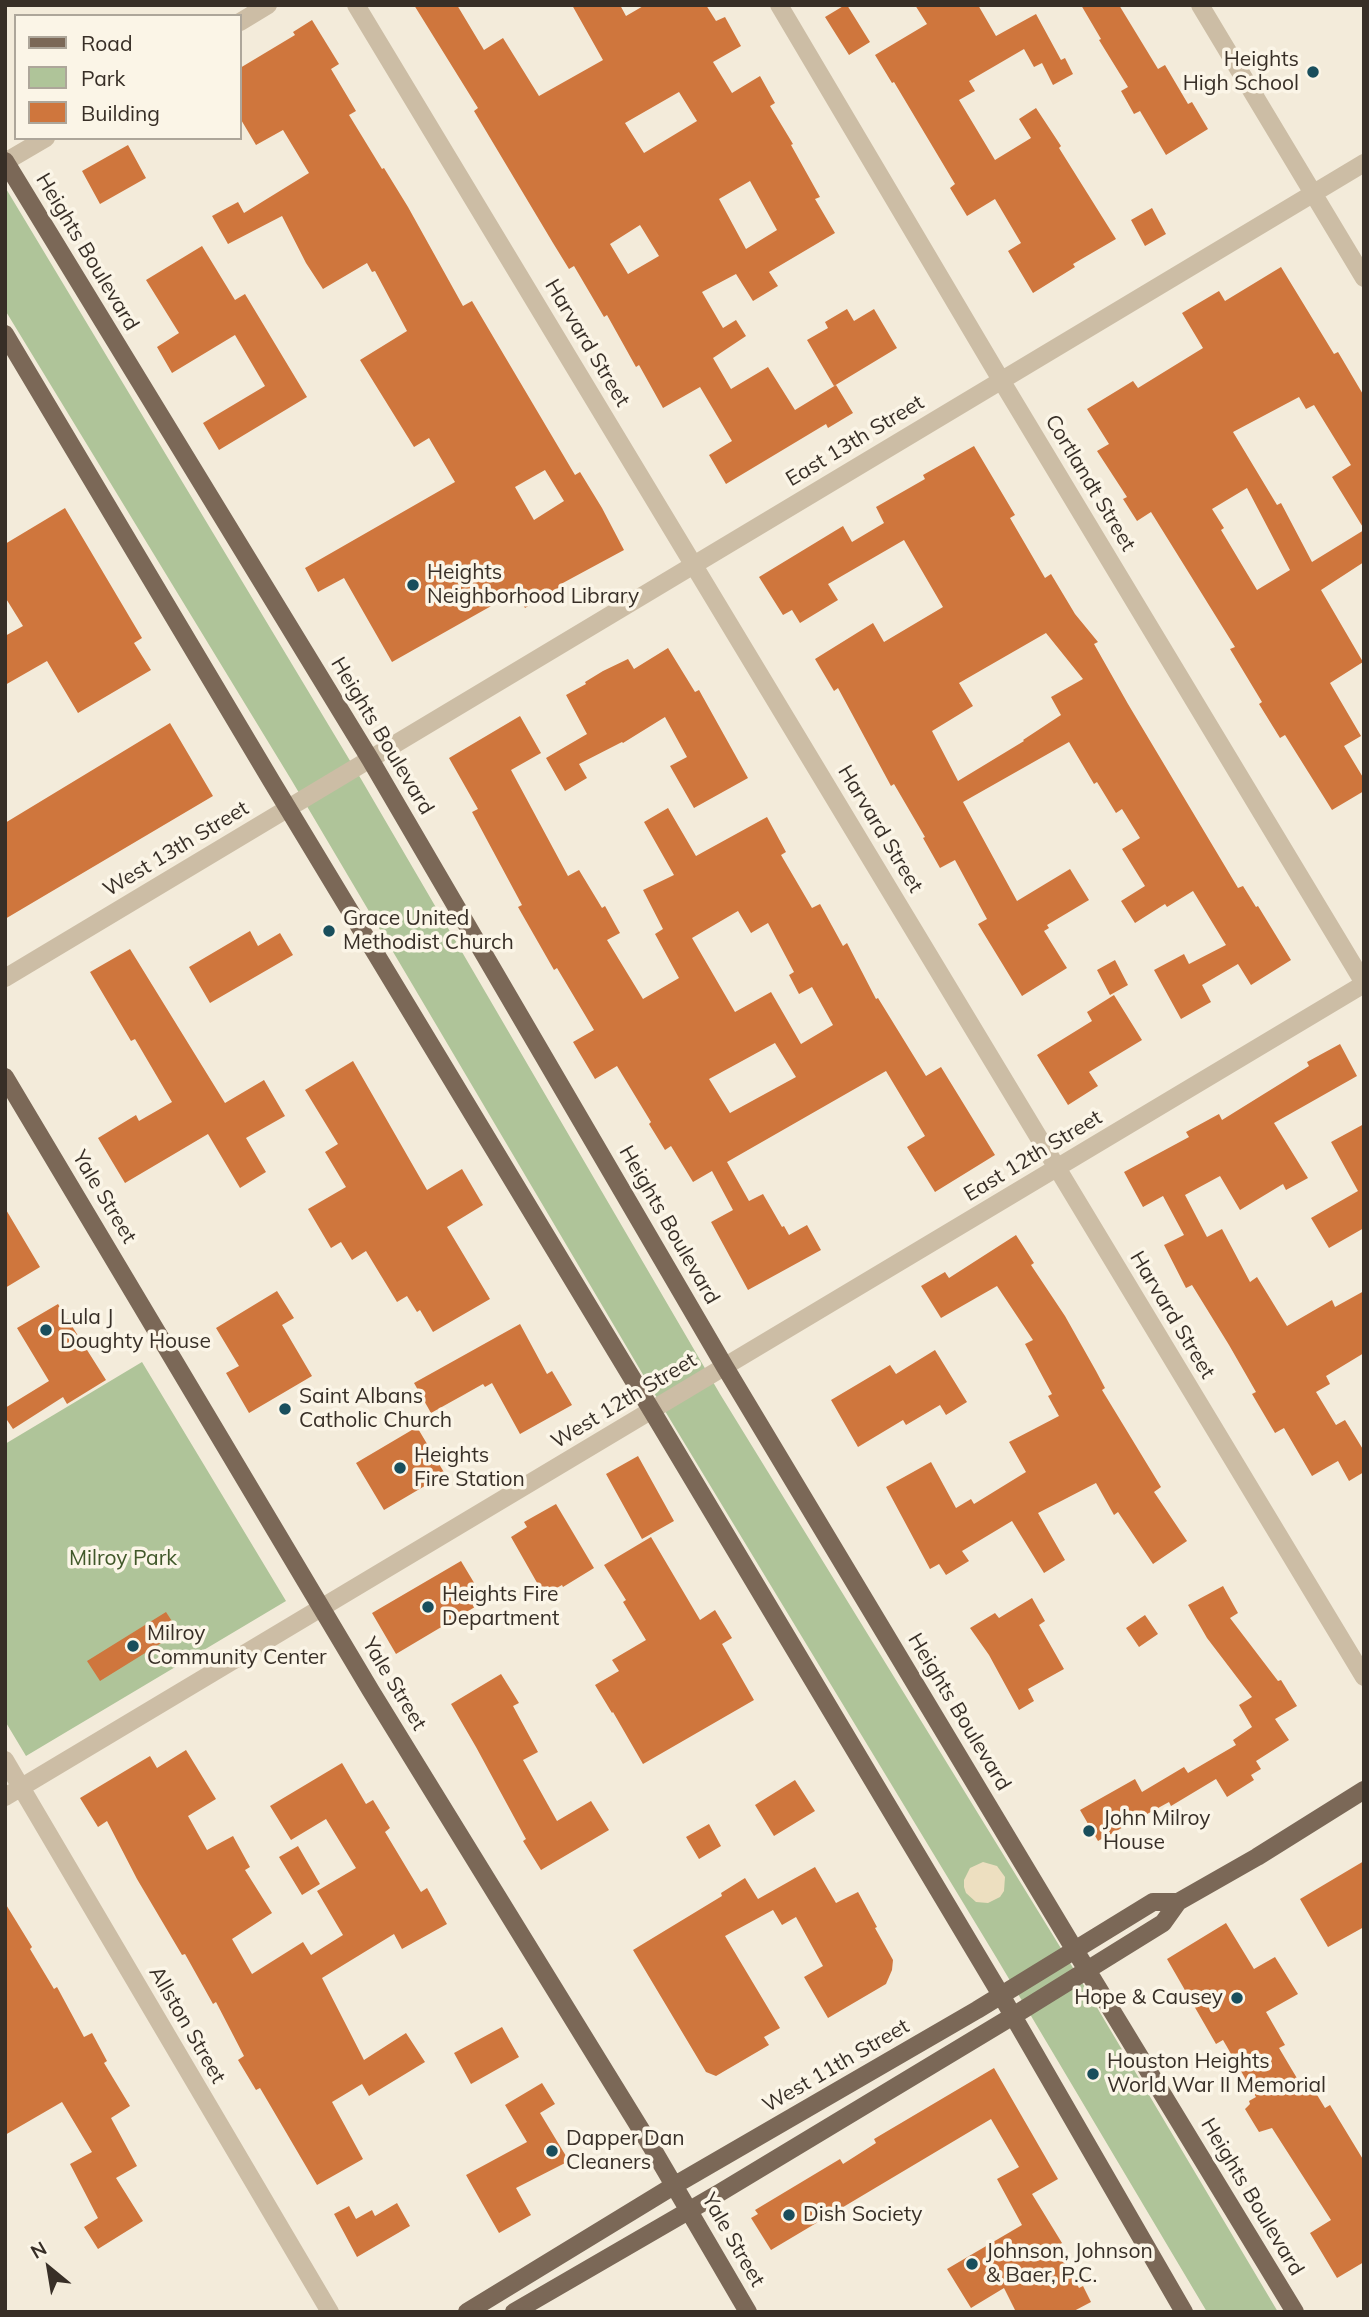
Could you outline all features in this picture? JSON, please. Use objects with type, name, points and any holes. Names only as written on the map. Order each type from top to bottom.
[{"type":"main road","name":"Heights Boulevard","points":[[5,162],[370,759],[725,1367],[1295,2312]]},
{"type":"main road","points":[[5,334],[1001,1995],[1178,2310]]},
{"type":"main road","name":"Yale Street","points":[[5,1077],[321,1607],[675,2185],[748,2312]]},
{"type":"main road","points":[[514,2312],[689,2211],[1013,2016],[1163,1923],[1178,1902],[1257,1857],[1364,1790]]},
{"type":"main road","name":"West 11th Street","points":[[467,2312],[675,2185],[1001,1995],[1153,1902],[1178,1902]]},
{"type":"street","points":[[242,21],[268,5]]},
{"type":"street","name":"Harvard Street","points":[[356,5],[1364,1677]]},
{"type":"street","name":"Cortlandt Street","points":[[779,5],[1364,984]]},
{"type":"street","points":[[1200,5],[1364,278]]},
{"type":"street","points":[[5,162],[43,140]]},
{"type":"street","name":"East 13th Street","points":[[370,759],[1364,163]]},
{"type":"street","name":"West 13th Street","points":[[5,978],[370,759]]},
{"type":"street","name":"East 12th Street","points":[[725,1367],[1364,984]]},
{"type":"street","name":"West 12th Street","points":[[5,1797],[725,1367]]},
{"type":"street","name":"Allston Street","points":[[5,1760],[330,2312]]},
{"type":"green space","points":[[5,187],[361,779],[720,1394],[1086,1989],[1278,2312],[1207,2312],[996,1957],[648,1383],[292,781],[5,310]]},
{"type":"green space","name":"Milroy Park","points":[[142,1362],[286,1601],[26,1756],[5,1721],[5,1444]]},
{"type":"shaded area","points":[[983,1862],[997,1866],[1005,1877],[1004,1891],[1000,1897],[988,1903],[976,1902],[966,1893],[964,1887],[964,1880],[970,1868]]},
{"type":"building","points":[[414,5],[457,5],[484,50],[503,38],[539,96],[603,60],[572,5],[620,5],[626,16],[645,5],[706,5],[716,21],[725,17],[741,46],[713,62],[732,93],[760,76],[775,103],[770,106],[793,144],[791,145],[820,197],[815,199],[835,233],[769,272],[778,286],[753,301],[736,274],[702,292],[723,328],[736,320],[746,336],[713,358],[731,389],[768,367],[795,410],[836,385],[853,413],[828,428],[826,424],[726,484],[709,455],[732,441],[700,387],[663,408],[639,365],[636,367],[607,315],[604,317],[574,266],[569,269],[474,111],[478,108]],"holes":[[[679,92],[697,121],[644,153],[625,123]],[[750,181],[777,230],[746,249],[719,199]],[[640,225],[659,256],[628,274],[610,244]]]},
{"type":"building","points":[[845,5],[870,42],[849,55],[825,17]]},
{"type":"building","points":[[915,5],[978,5],[996,36],[1036,14],[1061,60],[1065,58],[1073,74],[1053,85],[1042,63],[1034,67],[1024,49],[969,81],[975,91],[959,100],[995,160],[1031,138],[1019,119],[1036,108],[1116,239],[1073,264],[1075,267],[1033,293],[1008,251],[1021,243],[995,199],[967,216],[950,188],[955,184],[875,55],[927,24]]},
{"type":"building","points":[[1081,5],[1119,5],[1158,69],[1165,65],[1188,104],[1192,102],[1208,129],[1166,155],[1140,111],[1134,114],[1121,91],[1128,87]]},
{"type":"building","points":[[312,20],[339,64],[331,69],[356,111],[349,115],[408,207],[463,306],[472,301],[575,475],[580,472],[602,508],[624,550],[561,584],[562,586],[525,608],[516,592],[392,662],[344,578],[318,592],[305,568],[455,482],[429,438],[414,447],[360,360],[407,331],[375,271],[372,272],[367,263],[323,289],[282,216],[228,244],[212,216],[238,202],[244,213],[309,173],[283,130],[256,145],[242,121],[242,67],[295,35],[293,32]],"holes":[[[545,470],[564,501],[534,520],[515,487]]]},
{"type":"building","points":[[128,145],[146,178],[100,204],[82,171]]},
{"type":"building","points":[[1152,208],[1166,234],[1145,246],[1131,220]]},
{"type":"building","points":[[202,246],[235,300],[245,294],[307,397],[219,450],[203,423],[265,386],[235,335],[172,373],[157,347],[179,333],[146,280]]},
{"type":"building","points":[[1281,267],[1334,354],[1338,352],[1364,396],[1364,529],[1332,477],[1351,465],[1314,405],[1306,409],[1299,397],[1233,432],[1277,505],[1281,503],[1312,562],[1364,530],[1364,562],[1321,590],[1363,662],[1330,683],[1361,736],[1344,746],[1364,779],[1364,791],[1332,810],[1285,735],[1280,738],[1259,704],[1262,702],[1230,649],[1235,647],[1151,512],[1137,521],[1123,499],[1127,497],[1097,451],[1109,444],[1087,409],[1133,381],[1138,388],[1203,348],[1182,313],[1219,291],[1225,301]],"holes":[[[1247,488],[1290,570],[1257,590],[1221,530],[1224,528],[1212,509]]]},
{"type":"building","points":[[847,309],[854,321],[874,309],[897,348],[834,386],[807,340],[828,328],[825,322]]},
{"type":"building","points":[[974,446],[1015,515],[1010,518],[1045,578],[1051,574],[1075,614],[1098,642],[1094,644],[1128,704],[1238,888],[1243,886],[1256,907],[1258,906],[1291,960],[1251,985],[1238,964],[1202,985],[1211,1002],[1181,1019],[1154,970],[1184,954],[1189,964],[1226,945],[1193,891],[1167,907],[1165,904],[1135,923],[1121,901],[1145,886],[1122,849],[1140,838],[1122,809],[1116,813],[1097,782],[1094,784],[1069,742],[963,802],[1017,901],[1070,869],[1089,900],[1047,925],[1049,928],[1044,931],[1067,968],[1022,996],[978,924],[987,919],[955,860],[940,868],[923,838],[925,837],[894,784],[891,786],[838,688],[834,691],[815,659],[873,623],[884,642],[943,607],[904,540],[828,584],[838,600],[800,623],[792,610],[783,615],[759,577],[843,526],[852,542],[884,523],[876,507],[925,479],[923,475]],"holes":[[[1046,633],[1083,679],[1051,697],[1061,715],[958,781],[932,731],[973,706],[959,683]]]},
{"type":"building","points":[[65,508],[142,638],[134,643],[151,670],[78,713],[47,661],[5,685],[5,636],[23,626],[5,597],[5,544]]},
{"type":"building","points":[[668,648],[695,692],[699,690],[748,778],[694,808],[670,766],[687,757],[665,717],[623,743],[579,764],[587,778],[565,791],[546,758],[587,734],[566,695],[603,671],[628,659],[634,669]]},
{"type":"building","points":[[520,716],[541,753],[511,770],[568,876],[579,870],[602,908],[605,906],[620,933],[607,940],[643,999],[679,978],[655,934],[663,929],[643,890],[674,875],[644,822],[668,808],[696,856],[767,817],[786,852],[781,855],[812,908],[820,904],[843,946],[847,943],[876,999],[878,998],[926,1076],[941,1067],[995,1155],[935,1192],[907,1147],[925,1136],[886,1071],[727,1162],[749,1201],[763,1194],[789,1235],[807,1225],[821,1250],[748,1290],[711,1222],[733,1210],[712,1171],[693,1182],[671,1146],[665,1150],[617,1066],[595,1079],[573,1042],[594,1030],[557,968],[554,970],[518,907],[522,905],[472,812],[478,809],[449,758]],"holes":[[[738,911],[751,933],[768,923],[794,972],[789,975],[799,994],[812,987],[833,1025],[801,1044],[771,992],[735,1012],[692,938]],[[775,1043],[796,1077],[730,1113],[709,1079]]]},
{"type":"building","points":[[170,723],[213,796],[5,919],[5,823]]},
{"type":"building","points":[[250,931],[258,946],[280,933],[293,955],[210,1003],[189,967]]},
{"type":"building","points":[[130,949],[225,1103],[264,1080],[285,1116],[246,1138],[266,1172],[240,1188],[208,1134],[125,1183],[98,1138],[136,1115],[139,1121],[172,1102],[135,1039],[131,1041],[90,972]]},
{"type":"building","points":[[1115,960],[1128,985],[1110,995],[1097,970]]},
{"type":"building","points":[[1114,995],[1142,1040],[1089,1072],[1098,1086],[1068,1105],[1037,1055],[1092,1021],[1087,1012]]},
{"type":"building","points":[[1340,1044],[1357,1076],[1274,1123],[1308,1178],[1286,1190],[1283,1184],[1240,1210],[1220,1176],[1185,1195],[1207,1237],[1222,1229],[1250,1282],[1257,1277],[1287,1326],[1332,1300],[1335,1307],[1364,1291],[1364,1353],[1326,1376],[1330,1384],[1316,1392],[1336,1425],[1345,1420],[1364,1451],[1364,1472],[1349,1481],[1338,1461],[1312,1476],[1284,1428],[1275,1433],[1252,1394],[1256,1392],[1229,1345],[1192,1285],[1186,1288],[1164,1245],[1184,1235],[1163,1196],[1143,1207],[1124,1172],[1189,1137],[1186,1132],[1219,1114],[1222,1120],[1309,1066],[1307,1062]]},
{"type":"building","points":[[353,1061],[427,1190],[462,1169],[483,1205],[447,1227],[490,1299],[433,1332],[420,1310],[417,1312],[407,1296],[397,1302],[366,1251],[352,1260],[341,1242],[331,1248],[308,1209],[346,1187],[325,1152],[338,1144],[305,1090]]},
{"type":"building","points":[[1364,1124],[1364,1228],[1329,1248],[1311,1218],[1358,1191],[1331,1142]]},
{"type":"building","points":[[5,1208],[40,1267],[5,1288]]},
{"type":"building","points":[[1016,1235],[1034,1263],[1031,1265],[1065,1316],[1096,1371],[1105,1388],[1102,1390],[1161,1487],[1154,1492],[1187,1541],[1153,1564],[1118,1512],[1114,1515],[1096,1483],[1038,1513],[1065,1560],[1044,1573],[1012,1521],[962,1551],[969,1561],[946,1575],[939,1564],[930,1569],[886,1487],[931,1462],[956,1508],[971,1499],[974,1504],[1026,1472],[1009,1442],[1059,1416],[1048,1396],[1052,1394],[1025,1344],[1033,1340],[997,1286],[941,1318],[921,1286],[945,1272],[949,1278]]},
{"type":"building","points":[[277,1291],[294,1318],[282,1325],[312,1376],[249,1413],[226,1373],[239,1366],[216,1328]]},
{"type":"building","points":[[58,1304],[106,1380],[67,1404],[63,1397],[13,1429],[5,1417],[5,1408],[49,1381],[17,1328]]},
{"type":"building","points":[[520,1324],[547,1374],[552,1371],[572,1405],[520,1434],[492,1383],[485,1387],[483,1384],[431,1413],[414,1383]]},
{"type":"building","points":[[935,1350],[967,1402],[946,1415],[940,1405],[906,1425],[903,1420],[858,1447],[831,1400],[890,1365],[896,1374]]},
{"type":"building","name":"Heights Fire Station","points":[[417,1427],[445,1474],[384,1510],[356,1463]]},
{"type":"building","points":[[638,1456],[674,1521],[642,1539],[606,1474]]},
{"type":"building","points":[[556,1504],[594,1568],[544,1595],[511,1537],[527,1527],[524,1522]]},
{"type":"building","points":[[651,1537],[700,1620],[715,1610],[732,1638],[722,1644],[754,1700],[643,1764],[595,1685],[619,1671],[612,1660],[646,1640],[604,1565]]},
{"type":"building","name":"Heights Fire Department","points":[[461,1561],[485,1601],[396,1654],[372,1613]]},
{"type":"building","points":[[1223,1586],[1238,1613],[1230,1618],[1278,1681],[1281,1680],[1297,1706],[1275,1719],[1289,1740],[1256,1761],[1261,1769],[1251,1775],[1254,1780],[1227,1797],[1216,1779],[1171,1806],[1169,1802],[1098,1841],[1080,1810],[1135,1779],[1142,1792],[1184,1767],[1188,1773],[1236,1745],[1233,1740],[1252,1727],[1239,1705],[1252,1697],[1207,1638],[1188,1605]]},
{"type":"building","points":[[1032,1598],[1045,1621],[1039,1625],[1064,1669],[1028,1689],[1034,1701],[1019,1710],[989,1655],[970,1628],[995,1613],[999,1618]]},
{"type":"building","name":"Milroy Community Center","points":[[166,1612],[179,1632],[100,1681],[87,1661]]},
{"type":"building","points":[[1145,1615],[1158,1634],[1139,1647],[1126,1628]]},
{"type":"building","points":[[501,1674],[519,1703],[513,1706],[538,1752],[523,1760],[557,1821],[591,1801],[609,1830],[541,1870],[451,1704]]},
{"type":"building","points":[[186,1750],[216,1799],[188,1816],[207,1850],[233,1836],[250,1867],[245,1870],[272,1913],[232,1939],[252,1974],[303,1942],[311,1955],[343,1935],[317,1891],[356,1868],[326,1819],[291,1840],[270,1806],[342,1763],[366,1804],[373,1800],[390,1828],[385,1832],[421,1892],[427,1888],[447,1924],[402,1949],[394,1934],[322,1978],[364,2060],[406,2033],[425,2062],[369,2096],[362,2084],[332,2102],[363,2159],[317,2185],[260,2088],[256,2090],[238,2060],[244,2056],[216,2002],[213,2004],[185,1954],[182,1955],[137,1879],[107,1821],[98,1827],[80,1798],[150,1756],[157,1768]]},
{"type":"building","points":[[795,1780],[815,1811],[774,1836],[755,1805]]},
{"type":"building","points":[[709,1824],[721,1846],[699,1859],[686,1837]]},
{"type":"building","points":[[298,1846],[320,1884],[302,1895],[279,1857]]},
{"type":"building","points":[[1364,1861],[1364,1927],[1328,1947],[1300,1899]]},
{"type":"building","points":[[815,1867],[836,1903],[858,1892],[893,1960],[886,1984],[828,2018],[804,1977],[823,1966],[796,1917],[782,1925],[773,1910],[725,1936],[780,2028],[764,2037],[769,2045],[716,2076],[706,2072],[633,1950],[722,1896],[721,1893],[745,1878],[758,1899]]},
{"type":"building","points":[[5,1903],[54,1989],[57,1987],[84,2037],[92,2033],[107,2061],[104,2063],[130,2106],[111,2118],[137,2166],[116,2178],[143,2221],[98,2249],[84,2227],[98,2218],[70,2164],[92,2152],[62,2102],[5,2135]]},
{"type":"building","points":[[1226,1923],[1254,1969],[1275,1957],[1298,1994],[1266,2012],[1285,2045],[1279,2048],[1304,2090],[1311,2085],[1325,2108],[1330,2105],[1364,2161],[1364,2262],[1337,2278],[1310,2233],[1331,2220],[1272,2128],[1259,2132],[1245,2109],[1250,2104],[1249,2101],[1256,2097],[1223,2040],[1216,2044],[1167,1959]]},
{"type":"building","points":[[502,2027],[519,2057],[471,2084],[454,2053]]},
{"type":"building","points":[[994,2068],[1058,2179],[1032,2194],[1062,2243],[1057,2246],[1079,2288],[1083,2286],[1091,2302],[1072,2312],[1016,2312],[1004,2288],[971,2308],[947,2269],[1022,2225],[997,2179],[1019,2167],[991,2119],[771,2250],[751,2218],[758,2214],[755,2210],[840,2159],[843,2164],[876,2143],[874,2139]]},
{"type":"building","points":[[542,2083],[555,2104],[540,2113],[569,2161],[516,2188],[531,2215],[499,2233],[466,2175],[527,2142],[505,2105]]},
{"type":"building","points":[[397,2203],[410,2226],[357,2257],[334,2214],[349,2206],[356,2219],[372,2210],[375,2216]]},
{"type":"place","name":"Heights High School","points":[[1313,72]]},
{"type":"place","name":"Heights Neighborhood Library","points":[[413,585]]},
{"type":"place","name":"Grace United Methodist Church","points":[[329,931]]},
{"type":"place","name":"Lula J Doughty House","points":[[46,1330]]},
{"type":"place","name":"Saint Albans Catholic Church","points":[[285,1409]]},
{"type":"place","name":"Heights Fire Station","points":[[400,1468]]},
{"type":"place","name":"Heights Fire Department","points":[[428,1607]]},
{"type":"place","name":"Milroy Community Center","points":[[133,1646]]},
{"type":"place","name":"John Milroy House","points":[[1089,1831]]},
{"type":"place","name":"Hope & Causey","points":[[1237,1998]]},
{"type":"place","name":"Houston Heights World War II Memorial","points":[[1093,2074]]},
{"type":"place","name":"Dapper Dan Cleaners","points":[[552,2151]]},
{"type":"place","name":"Dish Society","points":[[789,2215]]},
{"type":"place","name":"Johnson, Johnson & Baer, P.C.","points":[[972,2264]]}]
